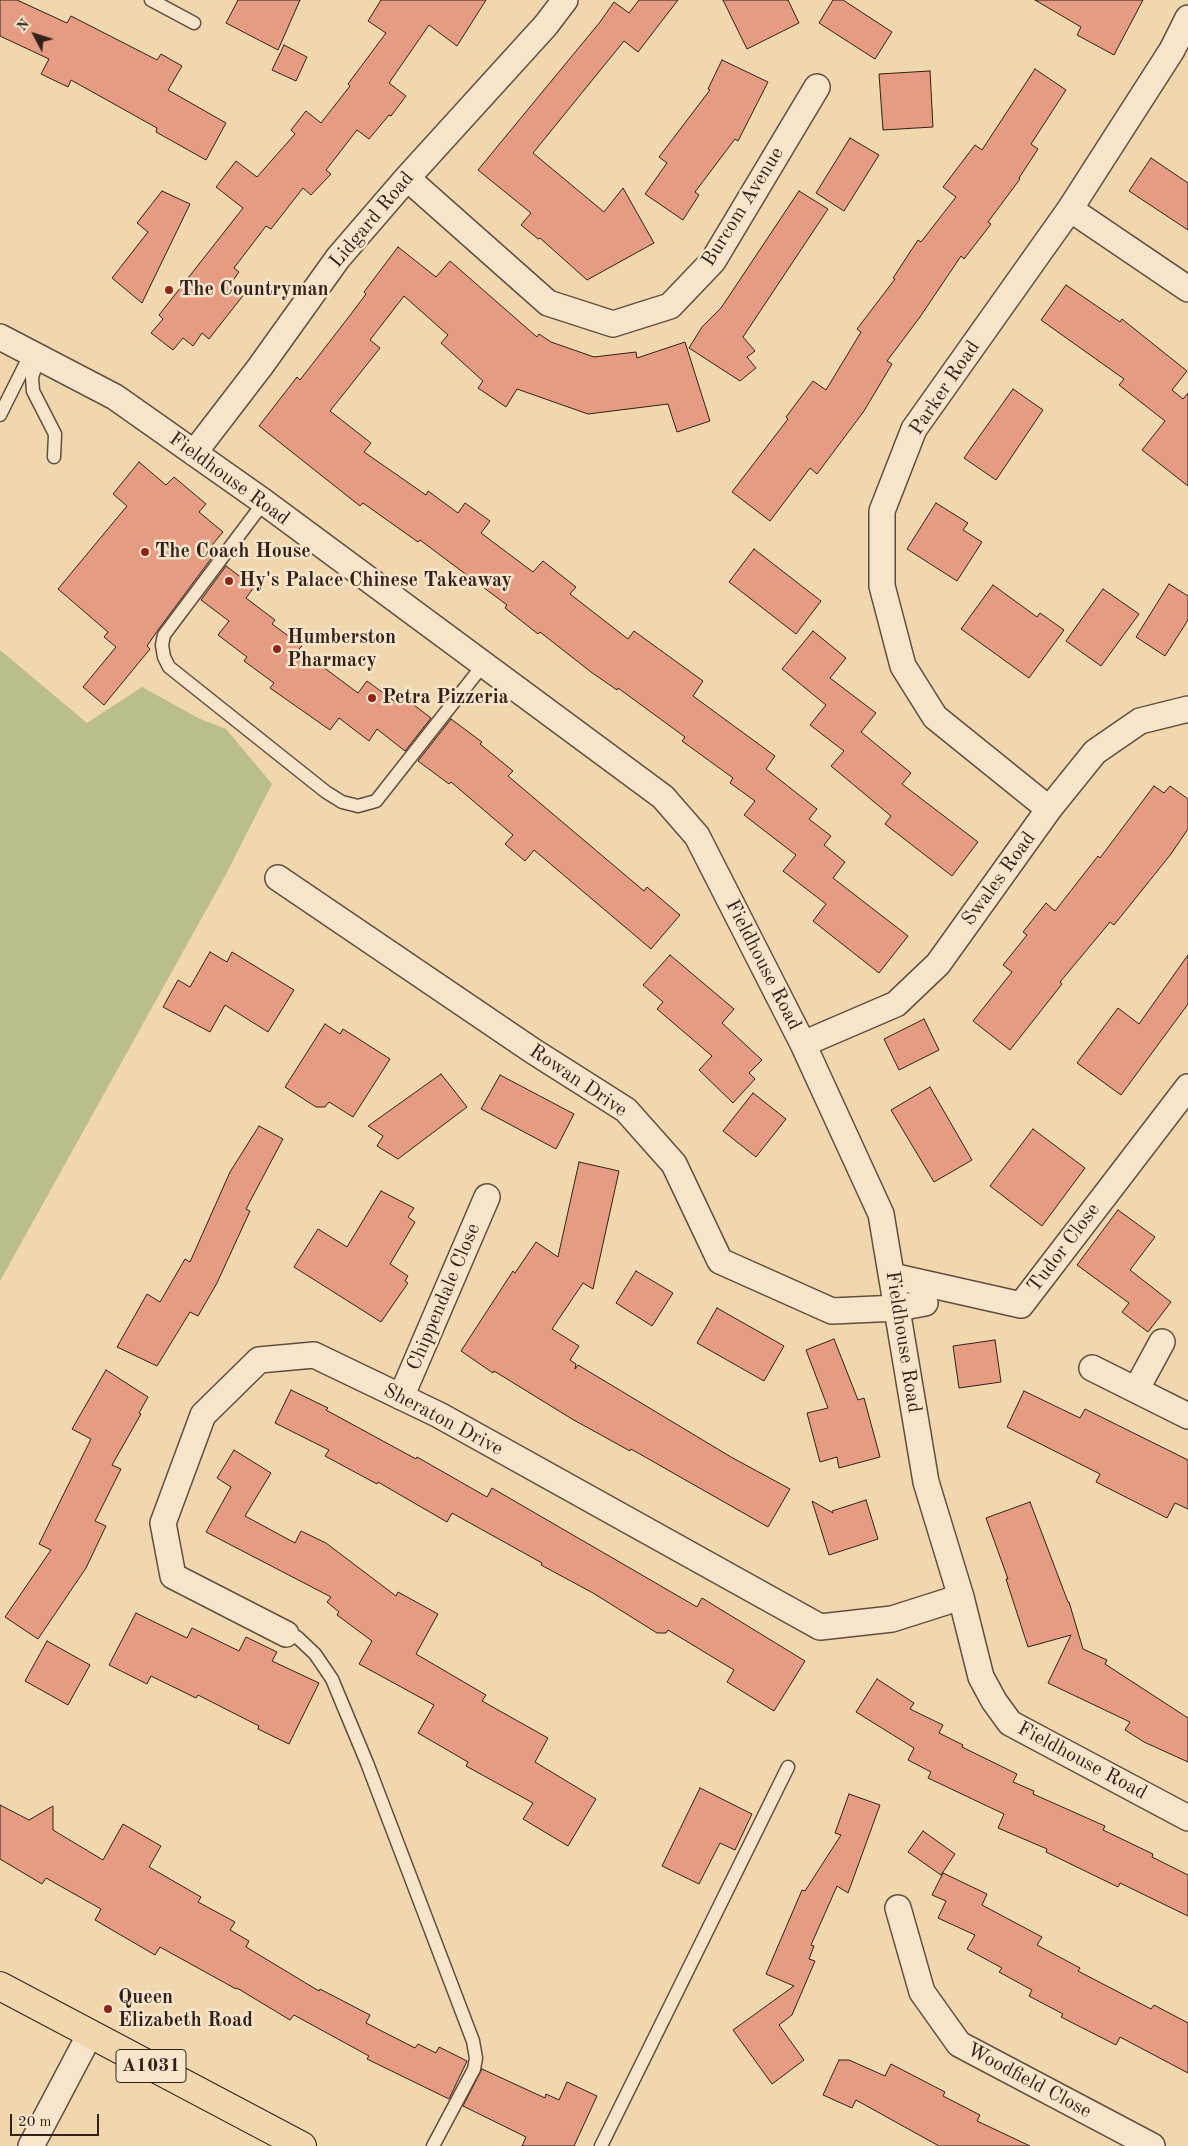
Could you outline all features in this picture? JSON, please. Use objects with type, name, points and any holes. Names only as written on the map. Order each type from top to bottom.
[{"type":"main road","name":"A1031","points":[[0,1986],[302,2146]]},
{"type":"street","name":"Lidgard Road","points":[[194,453],[260,367],[338,258],[407,178],[546,25],[565,0]]},
{"type":"street","name":"Parker Road","points":[[1049,809],[935,717],[903,666],[882,586],[882,511],[914,428],[1070,209],[1172,50],[1188,18]]},
{"type":"street","name":"Burcom Avenue","points":[[407,178],[548,303],[613,324],[670,306],[713,261],[817,87]]},
{"type":"street","points":[[1070,209],[1188,289]]},
{"type":"street","name":"Fieldhouse Road","points":[[0,337],[115,397],[264,502],[663,796],[697,836],[803,1044],[881,1214],[926,1482],[961,1597],[982,1677],[994,1702],[1010,1722],[1188,1818]]},
{"type":"street","name":"Swales Road","points":[[803,1044],[896,1004],[938,964],[1049,809],[1095,752],[1140,720],[1188,709]]},
{"type":"street","name":"Rowan Drive","points":[[278,878],[533,1051],[626,1110],[674,1164],[720,1261],[832,1311],[898,1308],[925,1303]]},
{"type":"street","name":"Tudor Close","points":[[892,1276],[1021,1305],[1188,1087]]},
{"type":"street","name":"Chippendale Close","points":[[401,1397],[487,1198]]},
{"type":"street","points":[[1136,1390],[1162,1342]]},
{"type":"street","name":"Sheraton Drive","points":[[286,1634],[173,1576],[163,1523],[203,1414],[259,1360],[314,1355],[439,1415],[820,1627],[892,1619],[961,1597]]},
{"type":"street","points":[[1092,1368],[1188,1416]]},
{"type":"street","name":"Woodfield Close","points":[[898,1908],[922,1992],[959,2044],[1152,2146]]},
{"type":"street","points":[[31,2146],[90,2034]]},
{"type":"lane","points":[[151,0],[170,4],[194,23]]},
{"type":"lane","points":[[0,415],[35,355]]},
{"type":"lane","points":[[35,355],[32,377],[33,391],[56,434],[54,457]]},
{"type":"lane","points":[[264,502],[164,636],[162,645],[164,657],[169,667],[326,792],[342,802],[358,806],[376,801],[483,665]]},
{"type":"lane","points":[[286,1634],[297,1637],[315,1654],[332,1679],[368,1763],[473,2042],[476,2058],[474,2069],[433,2146]]},
{"type":"lane","points":[[601,2146],[788,1767]]},
{"type":"green space","points":[[0,650],[87,723],[142,687],[200,719],[226,729],[272,784],[224,878],[0,1281]]},
{"type":"building","points":[[0,0],[17,0],[67,23],[71,16],[157,60],[161,54],[182,66],[168,90],[226,123],[206,160],[156,132],[157,128],[71,80],[68,87],[41,74],[49,59],[0,36]]},
{"type":"building","points":[[238,0],[300,0],[278,50],[226,23]]},
{"type":"building","points":[[381,0],[486,0],[457,46],[429,25],[389,83],[406,96],[391,116],[389,115],[369,139],[357,130],[326,170],[331,174],[311,195],[303,188],[271,229],[266,226],[234,268],[239,272],[231,283],[245,293],[209,339],[202,333],[193,346],[183,338],[173,350],[151,333],[163,319],[159,315],[243,208],[216,187],[236,161],[257,177],[295,134],[291,130],[306,111],[321,123],[350,86],[348,84],[386,33],[368,21]]},
{"type":"building","points":[[639,0],[678,0],[638,52],[624,41],[533,153],[604,212],[623,188],[654,243],[587,280],[540,238],[538,239],[521,225],[531,213],[478,170],[600,22],[614,2],[629,13]]},
{"type":"building","points":[[723,0],[788,0],[799,23],[747,49]]},
{"type":"building","points":[[833,0],[843,0],[892,32],[875,59],[819,23]]},
{"type":"building","points":[[1035,0],[1143,0],[1114,55],[1077,35],[1081,27]]},
{"type":"building","points":[[284,45],[307,57],[296,81],[272,70]]},
{"type":"building","points":[[722,60],[768,82],[738,141],[735,139],[695,192],[699,195],[683,220],[645,194],[667,163],[659,157],[710,90],[708,89]]},
{"type":"building","points":[[1035,69],[1066,90],[1031,144],[1038,149],[1020,179],[988,222],[991,224],[964,259],[961,256],[920,317],[887,361],[892,364],[864,411],[817,474],[810,468],[770,521],[732,492],[788,419],[786,417],[813,381],[826,390],[861,332],[857,329],[895,279],[893,278],[918,240],[921,242],[956,197],[943,187],[975,145],[982,150]]},
{"type":"building","points":[[930,71],[933,127],[883,130],[879,74]]},
{"type":"building","points":[[850,138],[879,155],[844,211],[816,193]]},
{"type":"building","points":[[1151,158],[1188,183],[1188,230],[1129,191]]},
{"type":"building","points":[[162,191],[190,204],[142,303],[112,278],[148,232],[137,223]]},
{"type":"building","points":[[799,191],[828,209],[743,337],[755,351],[747,357],[756,368],[740,381],[689,348],[702,327],[721,308]]},
{"type":"building","points":[[398,247],[436,277],[450,261],[537,337],[539,334],[551,342],[594,357],[636,352],[637,358],[685,342],[710,421],[677,432],[668,404],[588,414],[517,389],[506,407],[478,388],[483,381],[441,343],[448,335],[404,296],[370,340],[380,348],[330,411],[371,443],[364,452],[426,495],[428,491],[458,513],[465,503],[490,521],[481,533],[533,572],[543,561],[576,587],[570,594],[628,639],[634,631],[703,681],[693,696],[775,756],[766,769],[817,809],[809,819],[831,836],[824,845],[845,862],[833,878],[908,936],[879,973],[813,921],[826,904],[783,871],[796,855],[744,815],[755,801],[730,783],[733,778],[682,741],[685,737],[618,688],[617,690],[591,672],[540,632],[538,634],[505,608],[507,605],[420,540],[418,542],[363,503],[360,506],[259,426],[297,377],[300,380],[366,294],[364,292]]},
{"type":"building","points":[[1066,285],[1120,322],[1122,319],[1187,371],[1172,390],[1183,399],[1188,393],[1188,486],[1142,450],[1165,421],[1119,385],[1124,379],[1041,320]]},
{"type":"building","points":[[1013,389],[1043,410],[996,480],[964,458]]},
{"type":"building","points":[[139,462],[166,485],[174,477],[206,504],[199,512],[223,532],[207,551],[213,556],[147,646],[150,649],[104,705],[83,687],[116,647],[104,637],[108,632],[58,589],[127,506],[113,494]]},
{"type":"building","points":[[936,503],[968,523],[963,530],[982,542],[957,581],[907,549]]},
{"type":"building","points":[[754,549],[821,601],[796,634],[729,582]]},
{"type":"building","points":[[226,566],[254,587],[246,598],[275,620],[272,624],[302,646],[299,649],[358,693],[367,681],[397,703],[402,696],[431,718],[405,751],[377,729],[369,741],[339,718],[330,730],[270,688],[274,683],[244,661],[247,657],[218,635],[229,621],[201,600]]},
{"type":"building","points":[[1169,584],[1188,596],[1188,620],[1165,656],[1136,637]]},
{"type":"building","points":[[993,585],[1037,617],[1040,613],[1064,630],[1029,678],[961,629]]},
{"type":"building","points":[[1103,589],[1139,614],[1101,666],[1066,641]]},
{"type":"building","points":[[813,631],[846,658],[830,678],[876,713],[861,732],[911,773],[902,784],[978,842],[952,876],[885,824],[891,816],[831,766],[844,751],[810,725],[826,705],[782,669]]},
{"type":"building","points":[[451,719],[482,742],[480,744],[513,771],[508,776],[644,891],[647,887],[680,915],[651,949],[534,850],[525,861],[505,844],[513,835],[451,782],[449,784],[418,761]]},
{"type":"building","points":[[1154,786],[1164,793],[1170,786],[1188,799],[1188,829],[1171,854],[1114,925],[1110,922],[1060,982],[1062,984],[1010,1050],[973,1021],[1012,972],[1003,965],[1027,935],[1023,932],[1046,903],[1055,911],[1098,856],[1100,858]]},
{"type":"building","points":[[210,952],[227,962],[232,952],[294,990],[268,1032],[225,1005],[210,1032],[163,1007],[178,980],[190,987]]},
{"type":"building","points":[[670,955],[734,1009],[722,1023],[762,1060],[749,1073],[755,1079],[733,1103],[699,1070],[712,1056],[657,1009],[663,1002],[643,985]]},
{"type":"building","points":[[1188,955],[1188,1004],[1121,1095],[1077,1063],[1118,1008],[1139,1024]]},
{"type":"building","points":[[924,1019],[939,1050],[899,1070],[884,1039]]},
{"type":"building","points":[[325,1024],[340,1034],[343,1029],[390,1059],[353,1117],[329,1102],[325,1107],[316,1107],[285,1087]]},
{"type":"building","points":[[441,1074],[467,1107],[398,1159],[377,1146],[383,1136],[368,1126]]},
{"type":"building","points":[[500,1075],[574,1114],[556,1149],[481,1109]]},
{"type":"building","points":[[930,1087],[972,1160],[934,1182],[891,1110]]},
{"type":"building","points":[[753,1093],[786,1119],[756,1157],[723,1131]]},
{"type":"building","points":[[259,1126],[283,1139],[246,1209],[250,1211],[217,1283],[198,1316],[190,1312],[157,1366],[117,1347],[147,1294],[160,1302],[185,1259],[190,1262],[230,1172]]},
{"type":"building","points":[[1033,1129],[1085,1168],[1042,1226],[990,1186]]},
{"type":"building","points":[[579,1162],[619,1171],[593,1289],[583,1283],[552,1329],[579,1346],[570,1360],[576,1364],[575,1369],[578,1365],[731,1457],[790,1489],[768,1527],[631,1449],[630,1451],[572,1419],[494,1371],[493,1373],[461,1351],[513,1271],[515,1273],[536,1242],[558,1257]]},
{"type":"building","points":[[381,1191],[414,1208],[408,1217],[415,1222],[390,1264],[408,1276],[405,1281],[408,1283],[381,1322],[294,1267],[318,1229],[347,1247]]},
{"type":"building","points":[[1118,1210],[1155,1237],[1130,1270],[1171,1302],[1148,1332],[1122,1312],[1129,1303],[1077,1265]]},
{"type":"building","points":[[636,1271],[673,1293],[652,1326],[616,1303]]},
{"type":"building","points":[[717,1308],[784,1346],[764,1381],[697,1343]]},
{"type":"building","points":[[834,1339],[858,1400],[864,1398],[880,1457],[839,1468],[837,1457],[820,1462],[807,1413],[828,1408],[806,1350]]},
{"type":"building","points":[[995,1340],[1001,1382],[959,1388],[953,1346]]},
{"type":"building","points":[[106,1370],[148,1397],[139,1413],[141,1414],[112,1465],[121,1469],[95,1521],[106,1526],[86,1568],[38,1639],[5,1617],[51,1550],[39,1544],[91,1439],[72,1429]]},
{"type":"building","points":[[291,1390],[328,1408],[326,1410],[416,1459],[417,1457],[487,1497],[492,1488],[697,1607],[702,1598],[805,1661],[774,1711],[727,1682],[734,1670],[668,1630],[666,1633],[657,1633],[593,1593],[541,1565],[542,1563],[452,1513],[447,1522],[378,1482],[377,1484],[325,1456],[329,1450],[275,1423]]},
{"type":"building","points":[[1024,1391],[1080,1418],[1085,1409],[1188,1460],[1188,1509],[1175,1503],[1167,1518],[1096,1482],[1100,1474],[1007,1427]]},
{"type":"building","points":[[234,1450],[271,1473],[245,1516],[295,1543],[301,1531],[326,1543],[396,1596],[398,1592],[438,1614],[416,1654],[486,1695],[482,1701],[548,1738],[535,1762],[596,1799],[568,1846],[523,1819],[533,1803],[466,1766],[468,1762],[418,1733],[434,1705],[359,1664],[372,1641],[337,1615],[339,1612],[327,1602],[331,1597],[206,1532],[231,1487],[217,1478]]},
{"type":"building","points":[[866,1500],[878,1539],[829,1555],[812,1501],[833,1513],[832,1511]]},
{"type":"building","points":[[1030,1502],[1069,1602],[1083,1649],[1107,1660],[1105,1664],[1188,1718],[1188,1762],[1144,1742],[1125,1730],[1130,1722],[1048,1683],[1071,1635],[1028,1647],[1006,1579],[1008,1579],[986,1518]]},
{"type":"building","points":[[136,1613],[187,1638],[192,1628],[239,1651],[246,1637],[277,1652],[272,1661],[319,1683],[289,1744],[258,1729],[259,1726],[198,1695],[196,1698],[151,1676],[147,1684],[109,1665]]},
{"type":"building","points":[[47,1641],[90,1665],[68,1705],[25,1681]]},
{"type":"building","points":[[877,1679],[914,1703],[910,1709],[943,1725],[939,1733],[963,1745],[962,1747],[1017,1774],[1013,1782],[1034,1791],[1033,1794],[1105,1826],[1103,1830],[1153,1854],[1152,1857],[1188,1875],[1188,1916],[1120,1883],[1118,1887],[1046,1852],[1047,1849],[998,1828],[1004,1814],[928,1778],[931,1772],[908,1760],[914,1748],[856,1712]]},
{"type":"building","points":[[700,1788],[752,1814],[735,1850],[720,1843],[699,1884],[662,1866]]},
{"type":"building","points":[[849,1794],[880,1805],[848,1893],[837,1886],[811,1945],[814,1946],[809,1959],[815,1961],[792,2015],[779,2025],[804,2060],[772,2084],[733,2030],[794,1986],[766,1974],[802,1890],[805,1891],[841,1835],[835,1833]]},
{"type":"building","points":[[0,1805],[29,1820],[53,1806],[53,1830],[103,1860],[123,1824],[161,1846],[149,1867],[201,1897],[198,1902],[235,1922],[230,1930],[249,1941],[246,1947],[319,1991],[320,1989],[370,2015],[366,2023],[415,2048],[418,2044],[436,2053],[439,2047],[467,2061],[449,2099],[367,2059],[369,2056],[294,2015],[290,2020],[237,1988],[160,1947],[155,1955],[95,1920],[101,1909],[46,1878],[42,1884],[0,1859]]},
{"type":"building","points":[[923,1831],[955,1854],[941,1875],[908,1852]]},
{"type":"building","points":[[943,1873],[987,1894],[982,1905],[1042,1937],[1037,1945],[1080,1968],[1078,1971],[1151,2009],[1154,2005],[1188,2023],[1188,2073],[1120,2037],[1116,2045],[1061,2017],[1063,2014],[1029,1996],[1032,1990],[999,1972],[1002,1968],[967,1949],[975,1935],[938,1918],[946,1901],[932,1895]]},
{"type":"building","points":[[839,2060],[849,2060],[885,2076],[891,2064],[945,2092],[943,2096],[980,2115],[977,2121],[1030,2146],[939,2146],[856,2100],[852,2108],[823,2095]]},
{"type":"building","points":[[482,2069],[545,2098],[546,2094],[559,2100],[567,2082],[597,2096],[574,2146],[522,2146],[526,2137],[463,2106]]},
{"type":"place","name":"The Countryman","points":[[169,290]]},
{"type":"place","name":"The Coach House","points":[[145,552]]},
{"type":"place","name":"Hy's Palace Chinese Takeaway","points":[[229,581]]},
{"type":"place","name":"Humberston Pharmacy","points":[[277,649]]},
{"type":"place","name":"Petra Pizzeria","points":[[372,698]]},
{"type":"place","name":"Queen Elizabeth Road","points":[[108,2009]]}]
